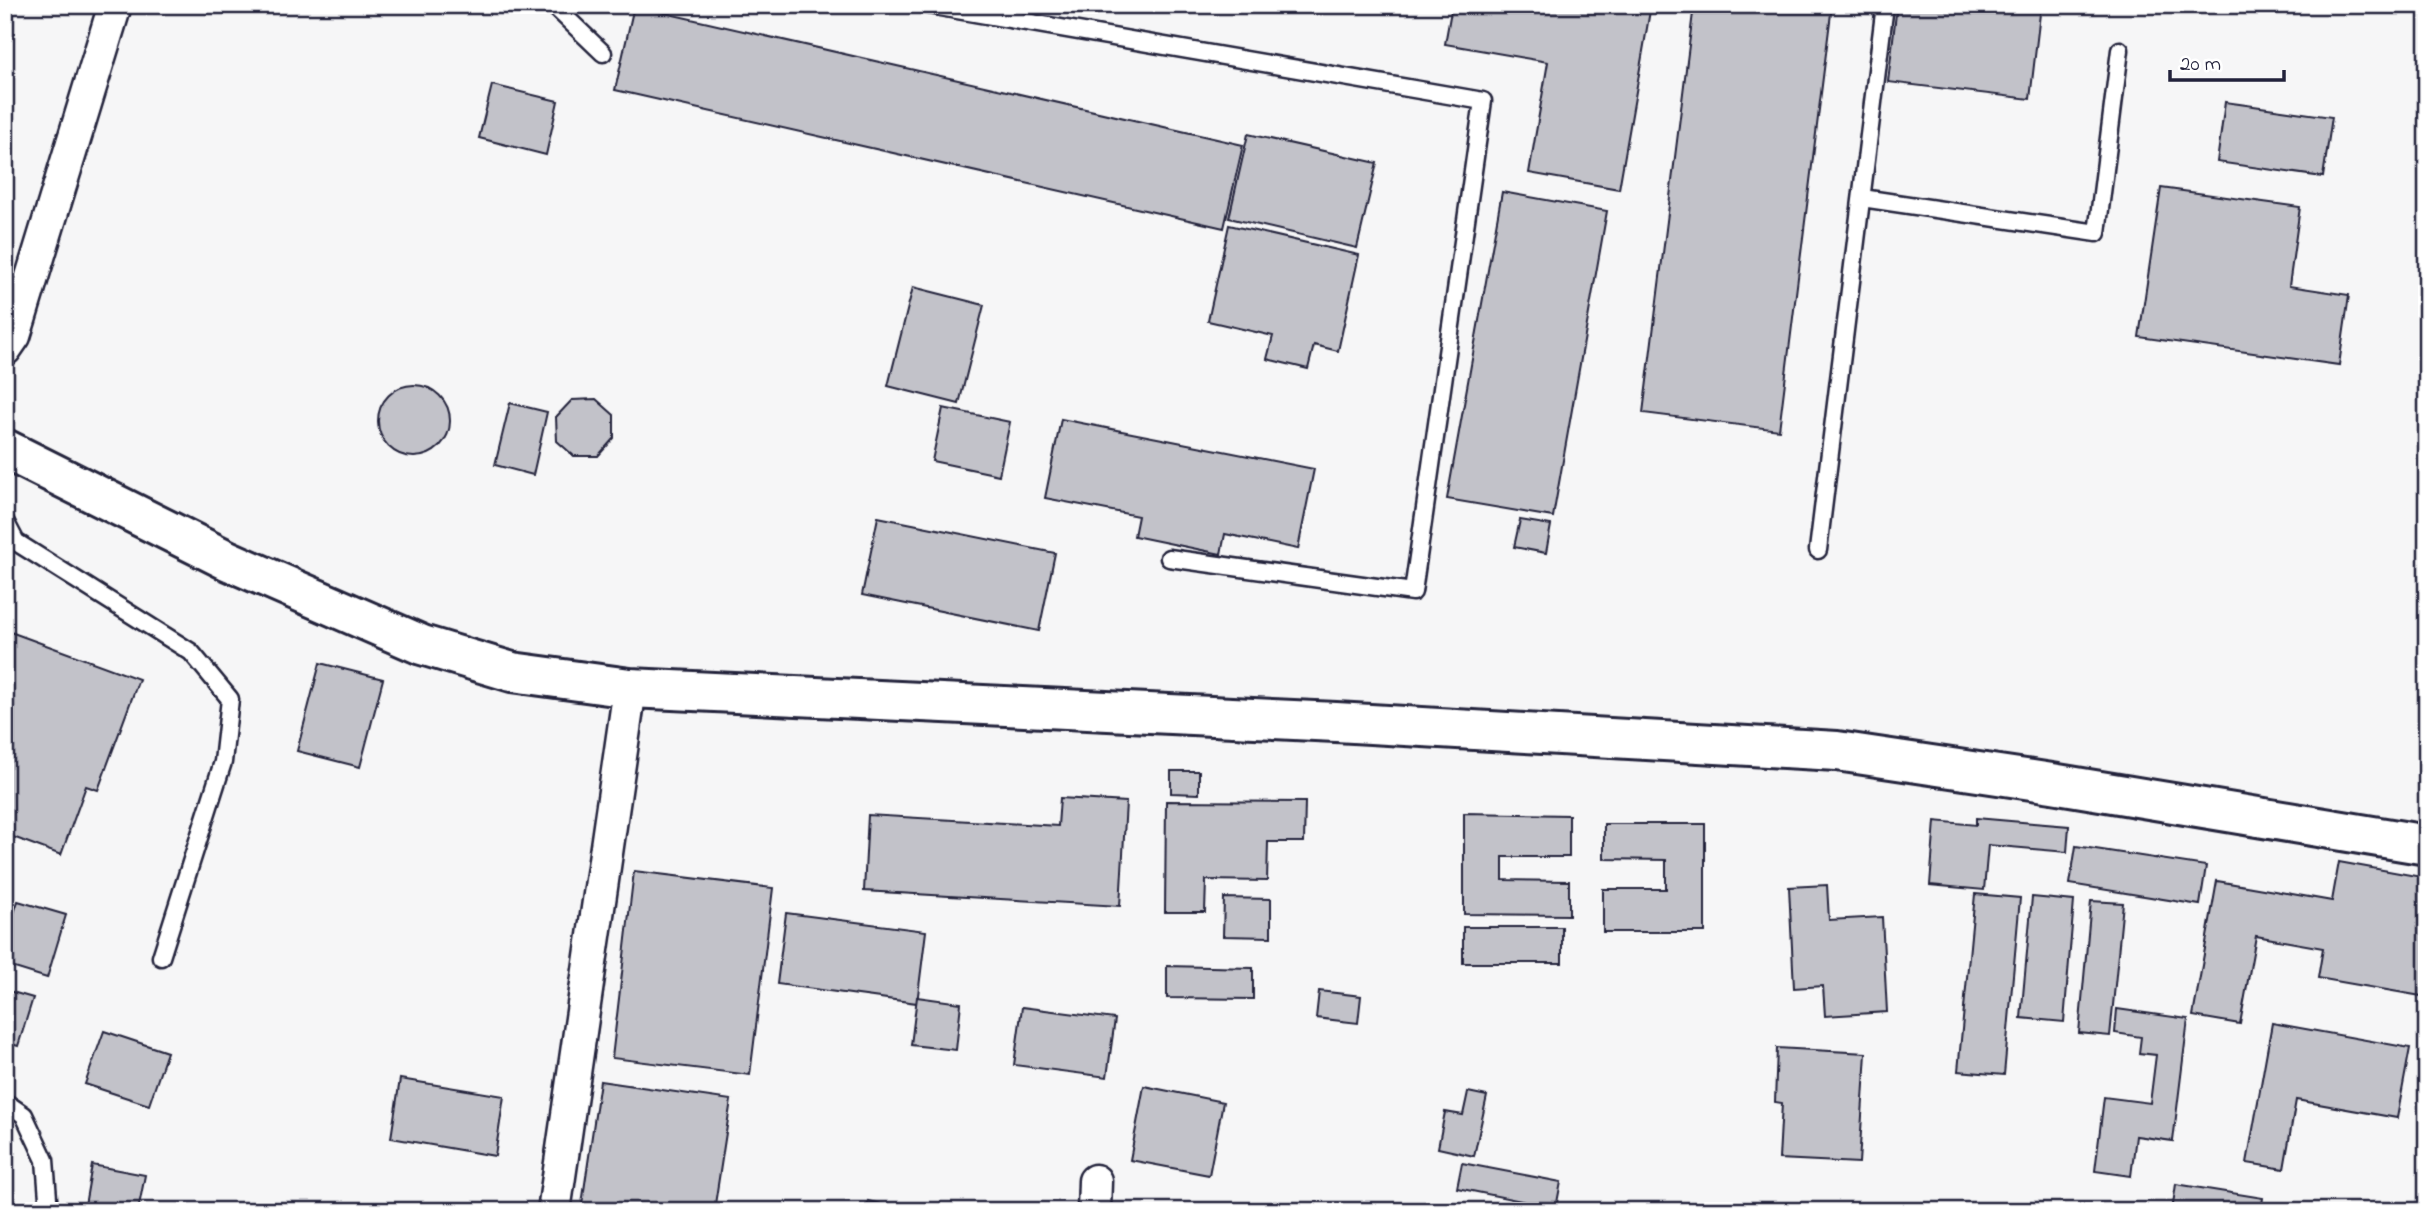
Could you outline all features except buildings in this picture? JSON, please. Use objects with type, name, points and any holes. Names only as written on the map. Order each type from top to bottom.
[{"type":"highway","points":[[5,449],[227,560],[422,645],[512,672],[630,688],[1350,723],[1837,751],[2052,783],[2427,845]]},
{"type":"street","points":[[5,349],[13,336],[115,5]]},
{"type":"street","points":[[554,1211],[630,688]]},
{"type":"lane","points":[[553,5],[603,53]]},
{"type":"lane","points":[[929,5],[1483,101],[1413,592],[1169,558]]},
{"type":"lane","points":[[1818,550],[1885,5]]},
{"type":"lane","points":[[1862,198],[2097,233],[2120,50]]},
{"type":"lane","points":[[5,521],[16,542],[191,652],[230,699],[223,762],[161,957]]},
{"type":"lane","points":[[5,1102],[24,1115],[45,1160],[49,1211]]}]
